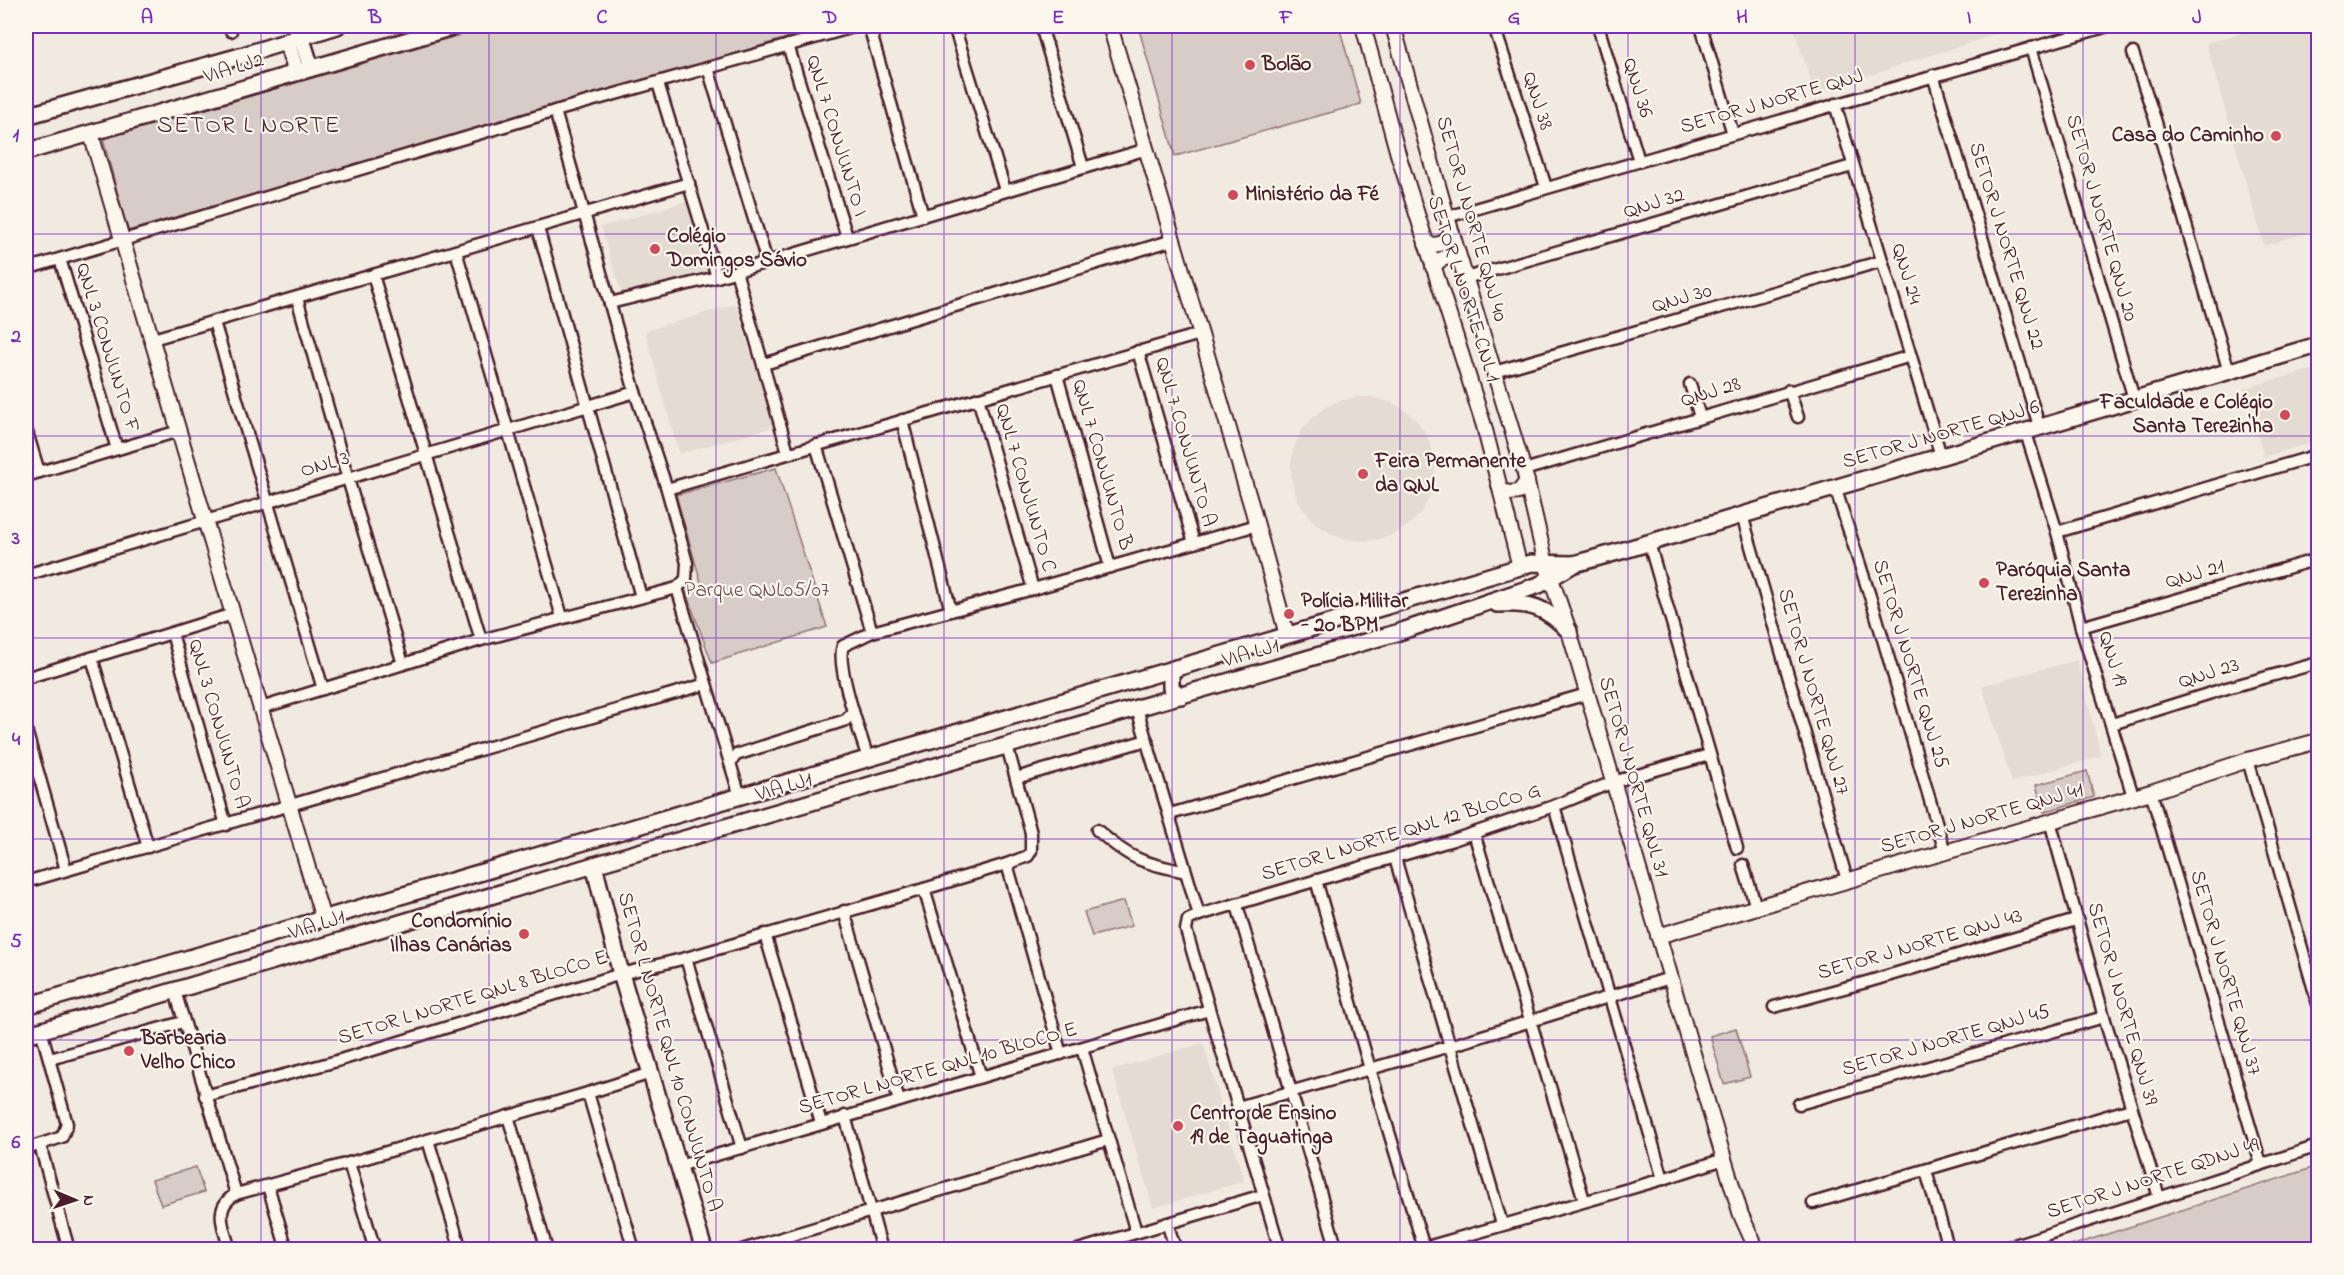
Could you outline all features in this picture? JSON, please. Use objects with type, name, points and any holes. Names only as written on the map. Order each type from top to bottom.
[{"type":"main road","name":"VIA LJ2","points":[[26,116],[294,35],[338,26]]},
{"type":"main road","name":"VIA LJ2","points":[[26,152],[456,26]]},
{"type":"main road","points":[[294,35],[303,70]]},
{"type":"main road","name":"SETOR J NORTE QNJ 6","points":[[1574,564],[2033,431],[2319,345]]},
{"type":"main road","name":"VIA LJ1","points":[[26,1006],[1531,563],[1574,564]]},
{"type":"main road","name":"VIA LJ1","points":[[26,1035],[594,865],[1396,633],[1552,579],[1574,564]]},
{"type":"main road","points":[[1485,604],[1529,604],[1552,615],[1569,631]]},
{"type":"main road","points":[[1388,605],[1394,605],[1398,612],[1396,633]]},
{"type":"main road","points":[[1176,668],[1171,673],[1172,688],[1181,696]]},
{"type":"main road","points":[[956,732],[951,737],[951,745],[960,758]]},
{"type":"main road","points":[[924,769],[931,760],[933,752],[932,745],[926,741]]},
{"type":"main road","name":"SETOR L NORTE QNL 10 CONJUNTO A","points":[[594,865],[621,974],[704,1250]]},
{"type":"main road","points":[[453,880],[449,885],[449,892],[453,901],[459,906]]},
{"type":"main road","points":[[424,889],[429,890],[432,897],[429,915]]},
{"type":"street","points":[[26,269],[123,238],[555,111],[857,26]]},
{"type":"street","points":[[869,26],[922,216]]},
{"type":"street","points":[[954,26],[1005,190]]},
{"type":"street","points":[[1041,26],[1083,168]]},
{"type":"street","points":[[1110,26],[1257,525],[1287,635]]},
{"type":"street","name":"SETOR L NORTE CNL 1","points":[[1363,26],[1398,154],[1484,426],[1520,567]]},
{"type":"street","name":"SETOR J NORTE QNJ 40","points":[[1393,26],[1447,217],[1525,476],[1546,564],[1552,579]]},
{"type":"street","name":"QNJ 38","points":[[1494,26],[1545,187]]},
{"type":"street","name":"QNJ 36","points":[[1598,26],[1639,161]]},
{"type":"street","points":[[1701,26],[1733,134]]},
{"type":"street","name":"SETOR J NORTE QNJ","points":[[1447,217],[2108,26]]},
{"type":"street","name":"QNL 7 CONJUNTO I","points":[[788,45],[847,237]]},
{"type":"street","name":"SETOR J NORTE QNJ 20","points":[[2031,48],[2134,399]]},
{"type":"street","points":[[2133,53],[2155,119],[2229,372]]},
{"type":"street","points":[[708,68],[767,262]]},
{"type":"street","name":"SETOR J NORTE QNJ 22","points":[[1934,75],[2033,431]]},
{"type":"street","points":[[658,83],[717,277]]},
{"type":"street","name":"QNJ 24","points":[[1835,104],[1941,456]]},
{"type":"street","points":[[261,708],[481,640],[677,588],[686,579],[687,563],[667,489],[635,392],[555,111]]},
{"type":"street","points":[[91,134],[322,919]]},
{"type":"street","points":[[610,303],[717,277],[1147,149]]},
{"type":"street","name":"QNJ 32","points":[[1466,278],[1852,166]]},
{"type":"street","points":[[153,339],[689,183]]},
{"type":"street","points":[[538,228],[641,597]]},
{"type":"street","points":[[1426,244],[1440,245],[1452,233]]},
{"type":"street","points":[[764,364],[1173,240]]},
{"type":"street","points":[[456,251],[562,617]]},
{"type":"street","points":[[1433,267],[1438,260],[1445,257],[1461,262]]},
{"type":"street","name":"QNL 3 CONJUNTO F","points":[[60,259],[117,449]]},
{"type":"street","name":"QNJ 30","points":[[1494,372],[1881,261]]},
{"type":"street","points":[[736,271],[788,452]]},
{"type":"street","points":[[374,275],[481,640]]},
{"type":"street","points":[[297,298],[403,664]]},
{"type":"street","points":[[214,321],[323,689]]},
{"type":"street","points":[[667,489],[1200,334]]},
{"type":"street","name":"QNL 7 CONJUNTO A","points":[[1138,351],[1194,543]]},
{"type":"street","name":"QNJ 28","points":[[1525,476],[1700,417],[1911,356]]},
{"type":"street","name":"QNL 7 CONJUNTO B","points":[[1057,375],[1110,567]]},
{"type":"street","points":[[1690,384],[1700,417]]},
{"type":"street","points":[[1789,390],[1798,417]]},
{"type":"street","name":"ONL 3","points":[[26,575],[266,501],[348,479],[635,392]]},
{"type":"street","name":"QNL 7 CONJUNTO C","points":[[978,398],[1033,589]]},
{"type":"street","points":[[902,420],[951,611]]},
{"type":"street","points":[[26,429],[39,472]]},
{"type":"street","points":[[26,476],[179,431]]},
{"type":"street","name":"QNJ 19","points":[[2033,431],[2081,627],[2133,796]]},
{"type":"street","points":[[816,445],[872,632]]},
{"type":"street","points":[[2057,532],[2319,455]]},
{"type":"street","points":[[1502,491],[1519,492],[1525,476]]},
{"type":"street","name":"SETOR J NORTE QNJ 25","points":[[1835,487],[1883,637],[1945,852]]},
{"type":"street","name":"SETOR J NORTE QNJ 27","points":[[1742,515],[1847,879]]},
{"type":"street","points":[[868,758],[852,718],[840,657],[843,646],[850,641],[872,632],[1257,525]]},
{"type":"street","points":[[1649,543],[1708,755],[1737,848]]},
{"type":"street","name":"QNJ 21","points":[[2081,627],[2319,559]]},
{"type":"street","name":"SETOR J NORTE QNL 31","points":[[1552,579],[1741,1215]]},
{"type":"street","points":[[677,588],[731,757],[740,796]]},
{"type":"street","points":[[26,678],[233,614]]},
{"type":"street","name":"QNL 3 CONJUNTO A","points":[[172,633],[226,825]]},
{"type":"street","points":[[92,658],[148,847]]},
{"type":"street","name":"QNJ 23","points":[[2112,724],[2227,688],[2319,663]]},
{"type":"street","points":[[26,882],[706,684]]},
{"type":"street","points":[[1170,814],[1587,694]]},
{"type":"street","points":[[1137,709],[1186,872],[1195,916],[1188,920],[1186,930],[1280,1250]]},
{"type":"street","points":[[731,757],[852,718]]},
{"type":"street","points":[[26,730],[66,870]]},
{"type":"street","points":[[1007,746],[1016,778],[1147,740]]},
{"type":"street","name":"SETOR J NORTE QNJ 41","points":[[1658,936],[2151,792],[2248,760],[2319,741]]},
{"type":"street","name":"SETOR L NORTE QNL 12 BLOCO G","points":[[1195,916],[1395,858],[1554,806],[1613,783],[1708,755]]},
{"type":"street","points":[[2248,760],[2319,1004]]},
{"type":"street","name":"SETOR L NORTE QNL 8 BLOCO E","points":[[205,1096],[336,1060],[621,974],[686,958],[844,910],[924,889],[1028,856],[1031,851],[1031,833],[1016,778]]},
{"type":"street","name":"SETOR J NORTE QNJ 37","points":[[2151,792],[2261,1164]]},
{"type":"street","points":[[1554,806],[1663,1179]]},
{"type":"street","name":"SETOR J NORTE QNJ 39","points":[[2050,821],[2104,1017],[2159,1197]]},
{"type":"street","points":[[1097,830],[1120,850],[1135,859],[1186,872]]},
{"type":"street","points":[[1474,833],[1584,1200]]},
{"type":"street","points":[[1395,858],[1502,1224]]},
{"type":"street","points":[[1007,864],[1061,1053]]},
{"type":"street","points":[[1743,865],[1756,907]]},
{"type":"street","points":[[1316,880],[1421,1249],[1502,1224],[1562,1209],[1584,1200],[1663,1179],[1724,1159]]},
{"type":"street","points":[[924,889],[981,1077]]},
{"type":"street","points":[[1236,905],[1337,1250]]},
{"type":"street","points":[[844,910],[899,1101]]},
{"type":"street","name":"SETOR J NORTE QNJ 43","points":[[1774,1006],[1870,981],[2076,920]]},
{"type":"street","points":[[765,934],[821,1123]]},
{"type":"street","points":[[686,958],[742,1148]]},
{"type":"street","points":[[1238,1107],[1450,1046],[1670,978]]},
{"type":"street","points":[[175,991],[232,1196]]},
{"type":"street","name":"SETOR L NORTE QNL 10 BLOCO E","points":[[679,1166],[1209,1010]]},
{"type":"street","name":"SETOR J NORTE QNJ 45","points":[[1799,1104],[2104,1017]]},
{"type":"street","points":[[50,1059],[183,1022]]},
{"type":"street","points":[[26,1149],[62,1137],[67,1124],[41,1030]]},
{"type":"street","points":[[1082,1048],[1136,1232]]},
{"type":"street","points":[[230,1250],[222,1214],[223,1205],[232,1196],[588,1094],[651,1073]]},
{"type":"street","points":[[588,1094],[634,1250]]},
{"type":"street","points":[[1813,1203],[2131,1109]]},
{"type":"street","points":[[508,1116],[547,1250]]},
{"type":"street","points":[[845,1116],[882,1250]]},
{"type":"street","points":[[428,1140],[461,1250]]},
{"type":"street","points":[[742,1250],[1108,1140]]},
{"type":"street","points":[[40,1145],[69,1250]]},
{"type":"street","name":"SETOR J NORTE QDNJ 49","points":[[2000,1250],[2319,1146]]},
{"type":"street","points":[[349,1163],[375,1250]]},
{"type":"street","points":[[1926,1171],[1949,1250]]},
{"type":"street","points":[[268,1186],[287,1250]]},
{"type":"street","points":[[1078,1250],[1114,1244],[1136,1232],[1263,1195]]},
{"type":"street","points":[[1741,1215],[1748,1250]]},
{"type":"street","points":[[1741,1215],[1757,1250]]},
{"type":"street","points":[[1167,1222],[1176,1250]]},
{"type":"shaded area","points":[[1793,26],[2021,26],[1815,93]]},
{"type":"shaded area","name":"Casa do Caminho","points":[[2266,26],[2318,26],[2318,229],[2264,246],[2206,43]]},
{"type":"shaded area","name":"Colégio Domingos Sávio","points":[[688,201],[707,272],[622,295],[601,227]]},
{"type":"shaded area","points":[[736,304],[773,427],[679,454],[645,331]]},
{"type":"shaded area","name":"Faculdade e Colégio Santa Terezinha","points":[[2318,368],[2318,441],[2264,457],[2245,388]]},
{"type":"shaded area","name":"Feira Permanente da QNL","points":[[1363,397],[1391,402],[1414,418],[1430,441],[1435,469],[1430,497],[1414,520],[1391,536],[1363,541],[1335,536],[1312,520],[1296,497],[1291,469],[1296,441],[1312,418],[1335,402]]},
{"type":"shaded area","points":[[2077,660],[2101,756],[2012,782],[1982,686]]},
{"type":"shaded area","name":"Centro de Ensino 19 de Taguatinga","points":[[1203,1043],[1244,1181],[1153,1208],[1112,1070]]},
{"type":"green space","points":[[491,26],[828,26],[128,231],[103,139]]},
{"type":"green space","name":"Bolão","points":[[1138,26],[1339,26],[1361,104],[1175,156]]},
{"type":"green space","name":"Parque QNL05/07","points":[[776,468],[827,627],[712,663],[686,592],[702,586],[676,495]]},
{"type":"green space","points":[[2087,771],[2094,797],[2044,812],[2036,785]]},
{"type":"green space","points":[[1124,901],[1132,926],[1092,936],[1084,912]]},
{"type":"green space","points":[[1736,1028],[1750,1077],[1724,1084],[1710,1036]]},
{"type":"green space","points":[[2318,1166],[2318,1249],[2061,1249]]},
{"type":"green space","points":[[196,1167],[204,1192],[161,1205],[152,1180]]},
{"type":"place","name":"Bolão","points":[[1250,65]]},
{"type":"place","name":"Casa do Caminho","points":[[2276,136]]},
{"type":"place","name":"Ministério da Fé","points":[[1233,195]]},
{"type":"place","name":"Colégio Domingos Sávio","points":[[655,249]]},
{"type":"place","name":"Faculdade e Colégio Santa Terezinha","points":[[2285,415]]},
{"type":"place","name":"Feira Permanente da QNL","points":[[1363,474]]},
{"type":"place","name":"Paróquia Santa Terezinha","points":[[1984,583]]},
{"type":"place","name":"Polícia Militar - 2o BPM","points":[[1289,614]]},
{"type":"place","name":"Condomínio Ilhas Canárias","points":[[524,934]]},
{"type":"place","name":"Barbearia Velho Chico","points":[[129,1051]]},
{"type":"place","name":"Centro de Ensino 19 de Taguatinga","points":[[1178,1126]]},
{"type":"district","name":"SETOR L NORTE","points":[[249,126]]}]
